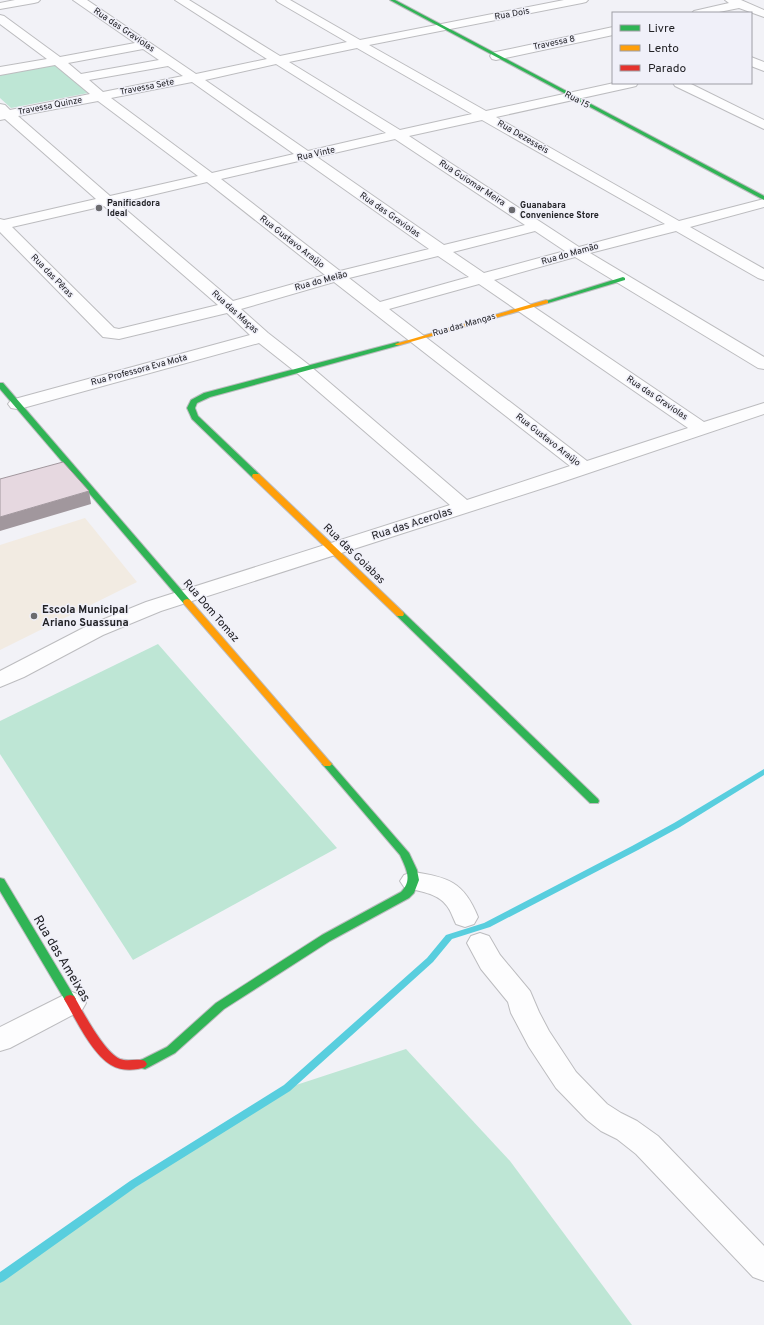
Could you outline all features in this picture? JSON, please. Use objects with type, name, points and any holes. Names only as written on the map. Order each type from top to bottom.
[{"type":"street","points":[[0,6],[34,0]]},
{"type":"street","name":"Rua das Graviolas","points":[[79,0],[194,78],[524,308],[702,429]]},
{"type":"street","name":"Rua Guiomar Meira","points":[[181,0],[398,135],[577,252],[623,278],[764,364]]},
{"type":"street","name":"Rua Dezesseis","points":[[282,0],[764,275]]},
{"type":"street","name":"Rua 15","points":[[392,0],[571,97],[764,198]]},
{"type":"street","name":"Rua Dois","points":[[360,44],[442,26],[582,0]]},
{"type":"street","points":[[701,12],[736,2],[764,14]]},
{"type":"street","points":[[508,3],[526,11]]},
{"type":"street","name":"Rua Gustavo Araújo","points":[[0,18],[79,78],[100,96],[338,276],[584,468]]},
{"type":"street","name":"Travessa 8","points":[[496,56],[612,31]]},
{"type":"street","points":[[194,78],[360,44]]},
{"type":"street","points":[[0,71],[146,45]]},
{"type":"street","points":[[752,56],[764,53]]},
{"type":"street","points":[[752,61],[764,67]]},
{"type":"street","points":[[79,78],[169,62]]},
{"type":"street","name":"Travessa Sete","points":[[100,96],[194,78]]},
{"type":"street","name":"Rua Vinte","points":[[1,225],[628,84]]},
{"type":"street","points":[[681,84],[764,125]]},
{"type":"street","name":"Travessa Quinze","points":[[3,113],[100,96]]},
{"type":"street","name":"Rua das Maças","points":[[3,113],[107,200],[262,336],[304,369],[463,507]]},
{"type":"street","name":"Rua do Mamão","points":[[378,307],[577,252],[764,203]]},
{"type":"street","name":"Rua das Pêras","points":[[1,225],[104,329]]},
{"type":"street","name":"Rua do Melão","points":[[104,329],[112,333],[122,333],[230,307],[338,276],[539,226]]},
{"type":"street","name":"Rua das Mangas","points":[[304,369],[417,339],[623,278]]},
{"type":"street","name":"Rua Professora Eva Mota","points":[[17,404],[262,336]]},
{"type":"street","name":"Rua das Goiabas","points":[[304,369],[207,396],[193,402],[190,409],[192,414],[205,427],[594,801]]},
{"type":"street","name":"Rua Dom Tomaz","points":[[0,384],[404,853],[415,876],[413,881]]},
{"type":"street","name":"Rua das Acerolas","points":[[0,680],[28,667],[95,630],[127,616],[764,408]]},
{"type":"street","points":[[413,881],[428,883],[447,890],[459,902],[465,917]]},
{"type":"street","name":"Rua das Ameixas","points":[[0,882],[72,1003],[101,1048],[119,1064],[138,1065],[155,1059],[171,1050],[220,1006],[326,938],[405,896],[411,890],[413,881]]},
{"type":"street","points":[[480,943],[490,962],[520,998],[525,1013],[539,1039],[566,1080],[582,1099],[597,1112],[648,1145],[764,1267]]},
{"type":"street","points":[[0,1040],[72,1003]]},
{"type":"shaded area","name":"Escola Municipal Ariano Suassuna","points":[[85,518],[137,582],[0,650],[0,545]]},
{"type":"green space","points":[[55,63],[93,92],[11,108],[0,98],[0,73]]},
{"type":"green space","points":[[158,644],[337,848],[133,960],[0,754],[0,721]]},
{"type":"green space","points":[[406,1049],[510,1161],[632,1325],[0,1325],[0,1278],[41,1249],[287,1088]]},
{"type":"building","points":[[63,462],[89,491],[0,517],[0,479]]},
{"type":"waterway","points":[[0,1278],[133,1184],[287,1088],[430,960],[449,937],[487,925],[635,848],[677,825],[764,772]]},
{"type":"traffic: fast","points":[[392,0],[764,198]]},
{"type":"traffic: fast","points":[[546,302],[623,279]]},
{"type":"traffic: fast","points":[[256,476],[195,417],[191,408],[194,402],[207,395],[398,344]]},
{"type":"traffic: fast","points":[[0,385],[187,602]]},
{"type":"traffic: fast","points":[[400,614],[594,801]]},
{"type":"traffic: fast","points":[[141,1064],[145,1064],[171,1050],[220,1006],[326,938],[405,895],[410,890],[414,880],[412,870],[404,853],[327,764]]},
{"type":"traffic: fast","points":[[0,882],[70,999]]},
{"type":"traffic: slow","points":[[398,344],[546,302]]},
{"type":"traffic: slow","points":[[256,476],[400,614]]},
{"type":"traffic: slow","points":[[187,602],[327,764]]},
{"type":"traffic: jam","points":[[70,999],[90,1032],[108,1056],[120,1064],[141,1064]]},
{"type":"place","name":"Panificadora Ideal","points":[[99,208]]},
{"type":"place","name":"Guanabara Convenience Store","points":[[512,210]]},
{"type":"place","name":"Escola Municipal Ariano Suassuna","points":[[34,616]]}]
